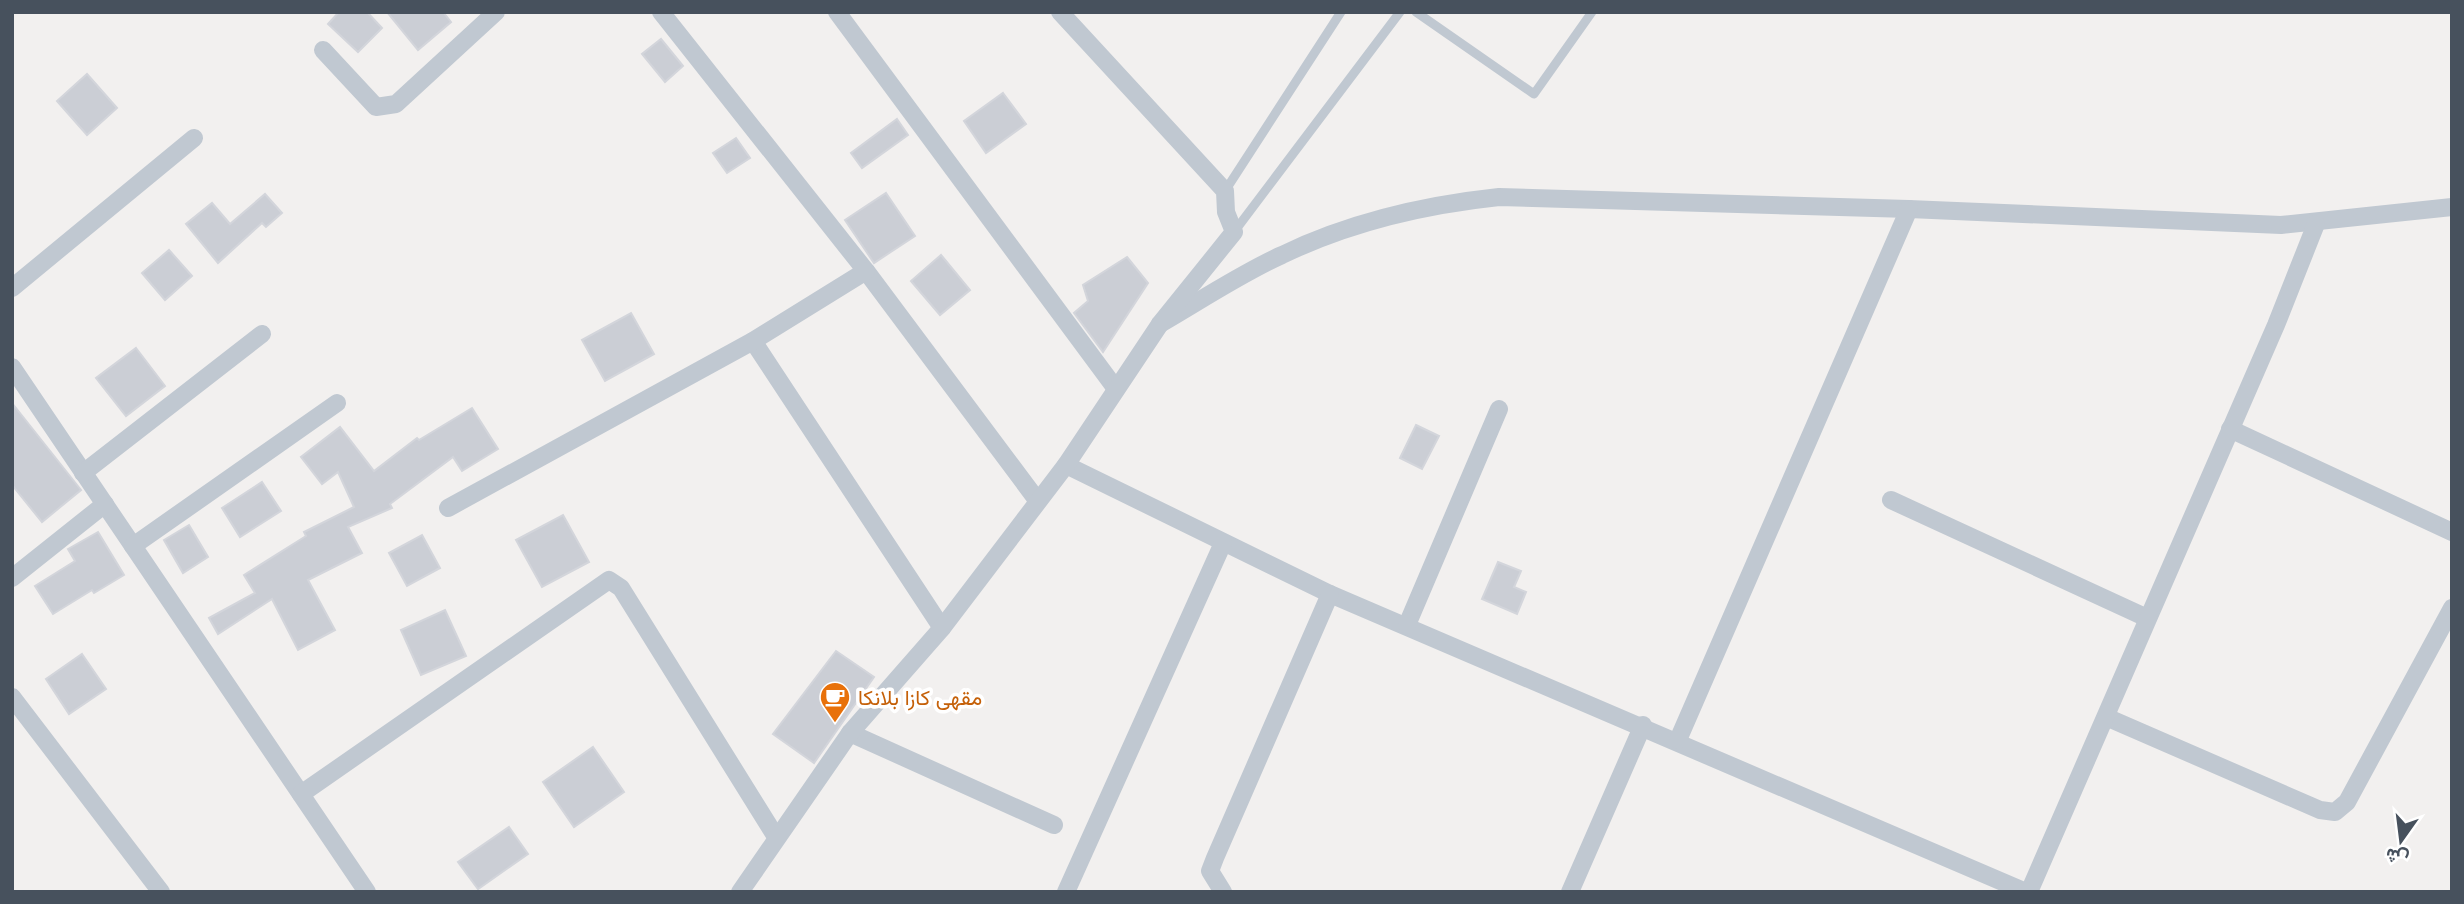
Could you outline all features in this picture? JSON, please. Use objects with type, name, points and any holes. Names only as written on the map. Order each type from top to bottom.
[{"type":"street","points":[[323,50],[376,107],[396,104],[496,12]]},
{"type":"street","points":[[661,12],[866,271],[1037,500]]},
{"type":"street","points":[[837,12],[1116,389]]},
{"type":"street","points":[[740,892],[775,837],[850,733],[942,628],[1066,465],[1160,324],[1234,232],[1226,212],[1225,191],[1060,12]]},
{"type":"street","points":[[12,288],[194,138]]},
{"type":"street","points":[[1160,324],[1280,255],[1319,239],[1379,218],[1454,202],[1499,197],[1909,209],[2281,225],[2316,224],[2407,210],[2452,207]]},
{"type":"street","points":[[1678,740],[1909,209]]},
{"type":"street","points":[[1066,465],[1330,594],[1643,725],[2028,892],[2106,717],[2316,224]]},
{"type":"street","points":[[448,508],[753,341],[866,271]]},
{"type":"street","points":[[83,473],[262,334]]},
{"type":"street","points":[[753,341],[942,628]]},
{"type":"street","points":[[12,367],[367,892]]},
{"type":"street","points":[[132,546],[337,403]]},
{"type":"street","points":[[1407,625],[1499,409]]},
{"type":"street","points":[[2230,429],[2452,532]]},
{"type":"street","points":[[1891,500],[2147,618]]},
{"type":"street","points":[[12,578],[105,504]]},
{"type":"street","points":[[1066,892],[1223,543]]},
{"type":"street","points":[[301,794],[609,580],[621,588],[775,837]]},
{"type":"street","points":[[1223,892],[1210,871],[1330,594]]},
{"type":"street","points":[[2106,717],[2320,810],[2334,812],[2347,802],[2452,608]]},
{"type":"street","points":[[12,697],[161,892]]},
{"type":"street","points":[[1570,892],[1643,725]]},
{"type":"street","points":[[850,733],[1054,825]]},
{"type":"lane","points":[[1225,191],[1341,12]]},
{"type":"lane","points":[[1234,232],[1400,12]]},
{"type":"lane","points":[[1416,12],[1534,94],[1592,12]]},
{"type":"building","points":[[339,12],[367,12],[382,28],[358,52],[328,24]]},
{"type":"building","points":[[387,12],[443,12],[451,22],[418,50]]},
{"type":"building","points":[[661,39],[683,66],[665,82],[642,54]]},
{"type":"building","points":[[87,74],[117,108],[87,135],[57,101]]},
{"type":"building","points":[[1003,93],[1026,124],[986,153],[964,121]]},
{"type":"building","points":[[897,119],[908,135],[862,168],[851,153]]},
{"type":"building","points":[[736,138],[750,158],[727,173],[713,153]]},
{"type":"building","points":[[886,193],[915,236],[874,263],[845,220]]},
{"type":"building","points":[[265,194],[282,213],[266,227],[262,223],[218,263],[186,224],[212,203],[230,224]]},
{"type":"building","points":[[169,250],[192,276],[165,300],[142,273]]},
{"type":"building","points":[[941,255],[970,290],[940,315],[911,281]]},
{"type":"building","points":[[1127,257],[1148,283],[1103,352],[1074,313],[1088,301],[1083,285]]},
{"type":"building","points":[[631,313],[654,354],[605,381],[582,340]]},
{"type":"building","points":[[136,348],[165,386],[126,416],[96,378]]},
{"type":"building","points":[[12,403],[81,490],[42,522],[12,485]]},
{"type":"building","points":[[472,408],[498,449],[462,471],[453,457],[390,504],[392,508],[348,527],[362,553],[308,580],[335,630],[298,650],[272,599],[218,634],[209,618],[255,593],[244,575],[306,536],[304,532],[354,507],[338,472],[322,484],[301,457],[340,427],[374,471],[417,438],[419,440]]},
{"type":"building","points":[[1416,425],[1439,436],[1422,469],[1400,458]]},
{"type":"building","points":[[262,482],[281,511],[240,537],[222,508]]},
{"type":"building","points":[[563,515],[589,562],[542,587],[516,540]]},
{"type":"building","points":[[189,525],[208,557],[183,573],[164,540]]},
{"type":"building","points":[[98,532],[124,575],[94,593],[92,590],[53,614],[35,586],[75,561],[68,549]]},
{"type":"building","points":[[422,535],[440,568],[407,586],[389,553]]},
{"type":"building","points":[[1498,562],[1521,571],[1514,587],[1526,592],[1517,614],[1482,599]]},
{"type":"building","points":[[445,610],[466,656],[421,675],[401,630]]},
{"type":"building","points":[[836,651],[874,677],[814,763],[773,734]]},
{"type":"building","points":[[82,654],[106,689],[69,714],[46,679]]},
{"type":"building","points":[[593,747],[624,792],[574,827],[543,782]]},
{"type":"building","points":[[509,827],[528,854],[478,889],[458,862]]},
{"type":"place","name":"مقهى كازا بلانكا","points":[[835,724]]}]
